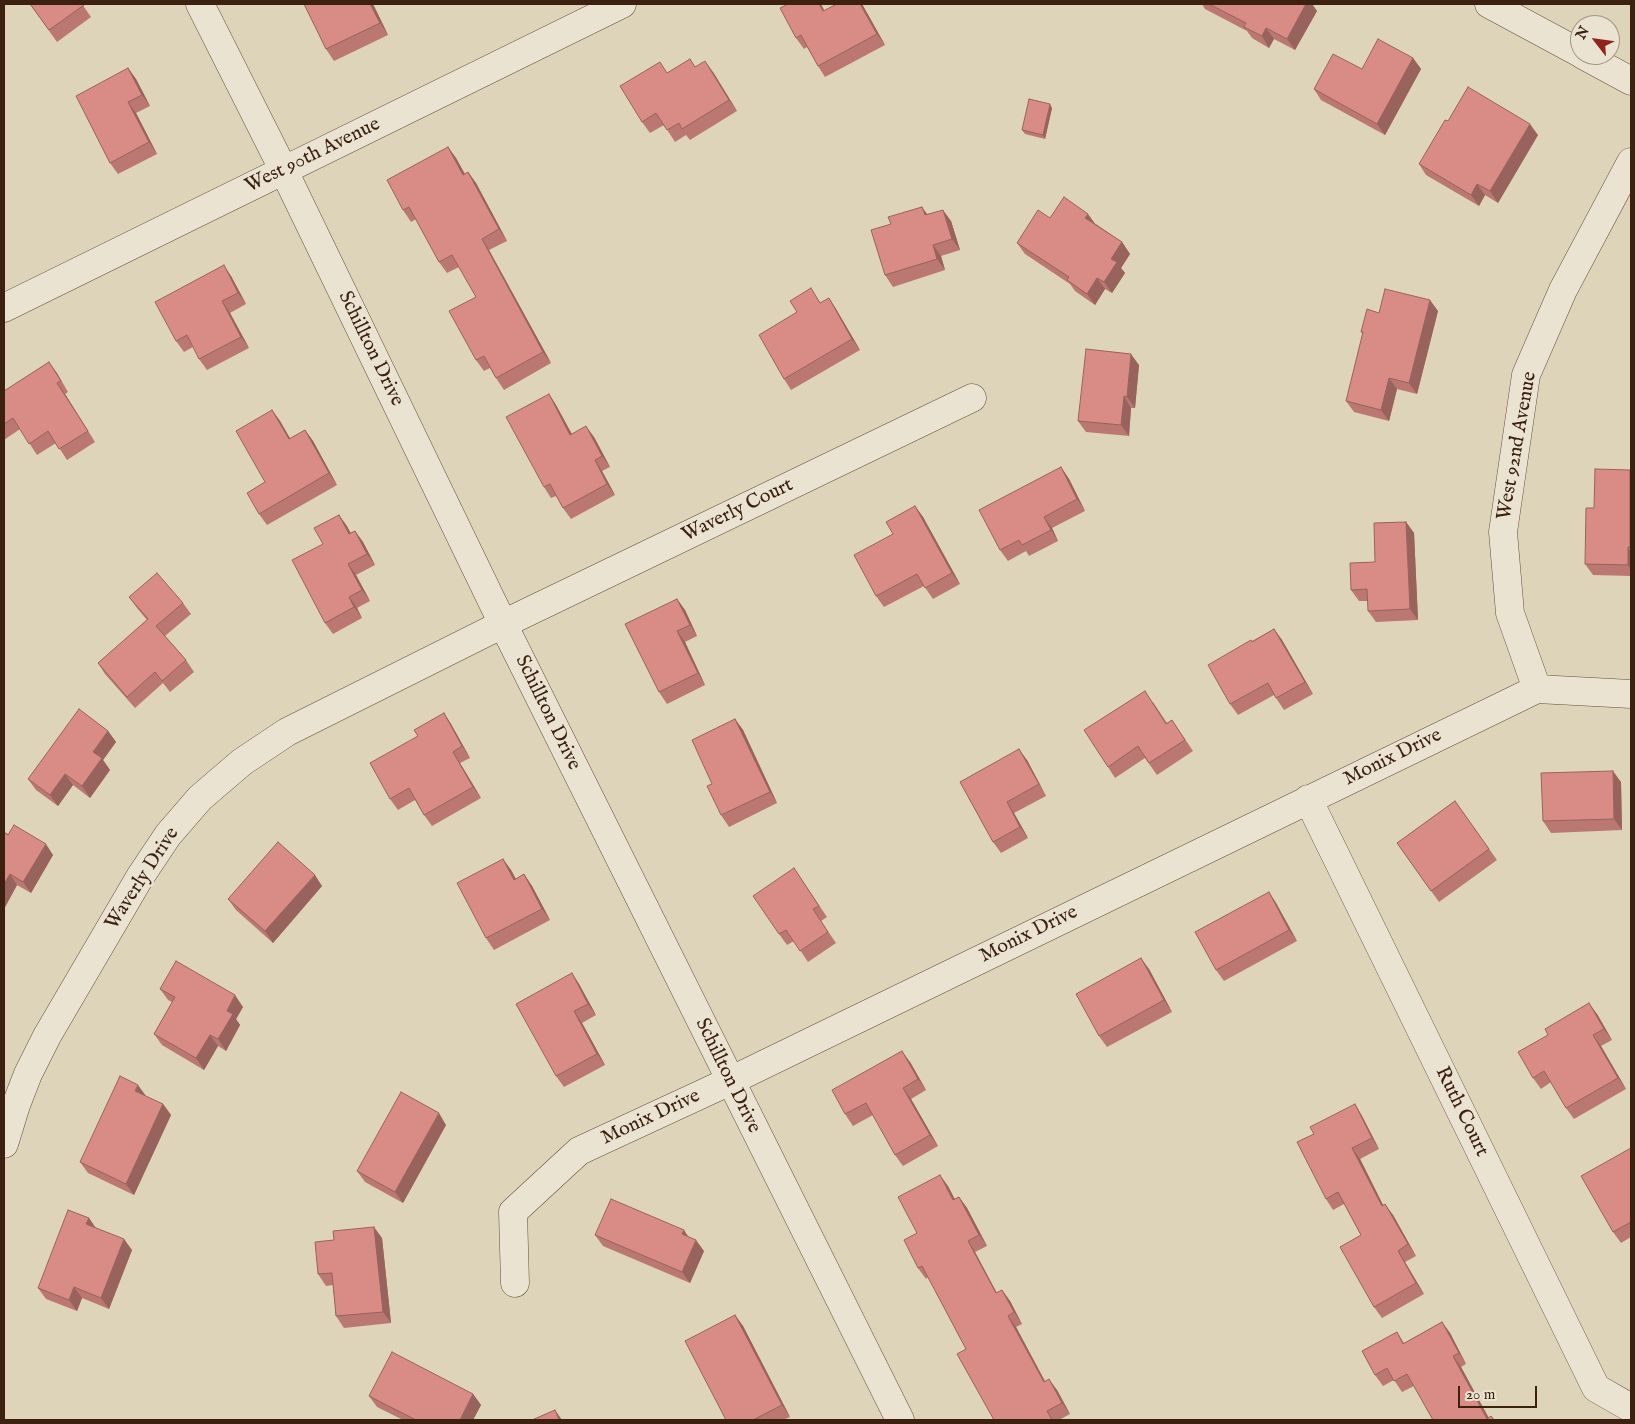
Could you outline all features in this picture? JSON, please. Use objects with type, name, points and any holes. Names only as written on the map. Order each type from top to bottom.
[{"type":"street","name":"Schillton Drive","points":[[200,4],[284,171],[503,624],[900,1420]]},
{"type":"street","name":"West 90th Avenue","points":[[4,308],[622,4]]},
{"type":"street","points":[[1488,4],[1570,48]]},
{"type":"street","points":[[1601,65],[1631,81]]},
{"type":"street","name":"West 92nd Avenue","points":[[1537,689],[1510,613],[1503,532],[1526,375],[1563,290],[1631,162]]},
{"type":"street","name":"Waverly Court","points":[[503,624],[972,398]]},
{"type":"street","name":"Waverly Drive","points":[[4,1144],[28,1074],[48,1036],[140,877],[168,835],[200,798],[242,762],[287,732],[503,624]]},
{"type":"street","name":"Monix Drive","points":[[515,1283],[513,1212],[579,1151],[730,1081],[1537,689],[1631,694]]},
{"type":"street","name":"Ruth Court","points":[[1308,799],[1596,1388],[1631,1408]]},
{"type":"building","points":[[30,4],[82,4],[84,5],[49,30]]},
{"type":"building","points":[[304,4],[370,4],[380,23],[326,49]]},
{"type":"building","points":[[788,4],[819,4],[823,11],[837,4],[860,4],[877,34],[818,66],[801,35],[796,38],[780,8]]},
{"type":"building","points":[[1209,4],[1306,4],[1287,39],[1266,28],[1262,36],[1244,27],[1246,23]]},
{"type":"building","points":[[1378,39],[1413,58],[1377,124],[1314,89],[1333,54],[1362,69]]},
{"type":"building","points":[[690,59],[695,67],[705,61],[729,100],[682,129],[679,123],[667,130],[656,113],[642,122],[620,86],[660,62],[667,73]]},
{"type":"building","points":[[128,68],[142,95],[128,102],[149,142],[110,163],[76,96]]},
{"type":"building","points":[[1468,87],[1530,124],[1490,191],[1477,184],[1471,195],[1419,164],[1445,120],[1448,121]]},
{"type":"building","points":[[1029,99],[1050,104],[1043,135],[1022,130]]},
{"type":"building","points":[[448,147],[463,175],[468,172],[499,229],[482,239],[543,352],[496,378],[484,356],[476,360],[449,311],[476,297],[452,255],[439,262],[409,207],[403,210],[387,180]]},
{"type":"building","points":[[1064,197],[1088,214],[1085,218],[1122,242],[1111,259],[1117,262],[1104,282],[1097,278],[1087,294],[1067,280],[1069,277],[1017,243],[1038,210],[1050,218]]},
{"type":"building","points":[[922,207],[925,215],[943,210],[952,239],[933,245],[937,259],[885,275],[871,230],[891,224],[888,217]]},
{"type":"building","points":[[224,265],[238,293],[222,301],[241,337],[199,359],[187,335],[176,341],[155,302]]},
{"type":"building","points":[[811,288],[820,303],[829,298],[852,339],[784,379],[759,335],[797,312],[790,301]]},
{"type":"building","points":[[1385,289],[1430,300],[1409,383],[1389,378],[1381,410],[1346,401],[1367,309],[1379,313]]},
{"type":"building","points":[[1086,349],[1131,354],[1127,397],[1124,396],[1121,425],[1078,421]]},
{"type":"building","points":[[49,362],[61,381],[57,383],[88,431],[59,449],[48,431],[29,444],[13,418],[4,424],[4,391]]},
{"type":"building","points":[[549,394],[570,435],[586,426],[602,456],[595,460],[607,484],[563,508],[550,484],[544,487],[506,417]]},
{"type":"building","points":[[272,410],[289,439],[305,430],[329,473],[259,514],[247,493],[265,482],[236,431]]},
{"type":"building","points":[[1061,467],[1077,499],[1044,517],[1051,530],[1022,545],[1019,540],[1000,550],[979,510]]},
{"type":"building","points":[[1595,469],[1630,470],[1630,547],[1628,547],[1628,565],[1585,564],[1586,508],[1594,508]]},
{"type":"building","points":[[915,506],[952,573],[925,588],[917,574],[876,596],[854,555],[893,534],[886,522]]},
{"type":"building","points":[[339,515],[349,534],[355,531],[367,554],[348,564],[362,590],[349,597],[354,607],[325,623],[292,560],[323,544],[314,528]]},
{"type":"building","points":[[1406,522],[1410,609],[1368,611],[1367,589],[1351,590],[1350,563],[1375,562],[1374,523]]},
{"type":"building","points":[[157,573],[183,603],[156,626],[186,660],[162,681],[155,672],[127,697],[98,663],[148,619],[129,597]]},
{"type":"building","points":[[677,599],[690,625],[677,631],[698,673],[659,692],[625,624]]},
{"type":"building","points":[[1274,629],[1305,682],[1276,698],[1268,683],[1230,704],[1208,665]]},
{"type":"building","points":[[1145,691],[1166,724],[1172,720],[1185,740],[1149,763],[1138,746],[1108,767],[1084,730]]},
{"type":"building","points":[[79,709],[108,731],[93,752],[102,758],[82,786],[65,774],[50,795],[28,779]]},
{"type":"building","points":[[444,713],[462,746],[453,752],[473,787],[424,815],[409,788],[390,799],[370,763],[418,736],[414,730]]},
{"type":"building","points":[[735,719],[770,792],[721,815],[707,786],[712,784],[692,740]]},
{"type":"building","points":[[1019,749],[1039,784],[1007,802],[1020,827],[993,842],[960,782]]},
{"type":"building","points":[[1613,771],[1614,819],[1543,821],[1541,773]]},
{"type":"building","points":[[1455,801],[1489,849],[1431,891],[1397,843]]},
{"type":"building","points":[[14,825],[46,844],[23,882],[10,874],[4,884],[4,832],[8,835]]},
{"type":"building","points":[[278,842],[315,875],[265,931],[228,899]]},
{"type":"building","points":[[503,859],[514,880],[524,874],[542,909],[486,938],[457,883]]},
{"type":"building","points":[[794,868],[819,906],[813,909],[828,932],[800,951],[786,930],[779,934],[753,896]]},
{"type":"building","points":[[1269,892],[1289,930],[1216,970],[1195,932]]},
{"type":"building","points":[[1141,958],[1164,1000],[1099,1036],[1076,994]]},
{"type":"building","points":[[176,961],[235,995],[227,1011],[233,1014],[218,1039],[210,1035],[196,1058],[154,1034],[175,997],[160,989]]},
{"type":"building","points":[[572,973],[588,1004],[574,1011],[597,1054],[556,1076],[516,1004]]},
{"type":"building","points":[[1589,1003],[1604,1029],[1593,1035],[1618,1078],[1566,1108],[1544,1071],[1533,1078],[1518,1052],[1548,1035],[1545,1029]]},
{"type":"building","points":[[902,1051],[918,1079],[903,1088],[930,1135],[895,1155],[866,1103],[845,1114],[832,1090]]},
{"type":"building","points":[[120,1076],[138,1085],[135,1091],[163,1104],[126,1184],[80,1162]]},
{"type":"building","points":[[401,1092],[439,1113],[395,1192],[357,1171]]},
{"type":"building","points":[[1355,1104],[1372,1138],[1352,1148],[1382,1206],[1385,1204],[1408,1244],[1398,1251],[1416,1283],[1374,1307],[1340,1247],[1361,1235],[1338,1192],[1326,1199],[1297,1142],[1314,1134],[1310,1127]]},
{"type":"building","points":[[1631,1148],[1631,1222],[1613,1232],[1581,1176]]},
{"type":"building","points":[[940,1175],[953,1200],[959,1197],[979,1235],[968,1241],[996,1293],[1002,1290],[1014,1312],[1008,1316],[1044,1382],[1049,1379],[1062,1403],[1047,1411],[1052,1420],[994,1420],[957,1354],[966,1349],[922,1266],[918,1268],[904,1240],[917,1233],[898,1197]]},
{"type":"building","points":[[611,1199],[684,1230],[682,1234],[696,1240],[682,1272],[595,1235]]},
{"type":"building","points":[[68,1210],[89,1218],[86,1224],[124,1239],[101,1298],[74,1287],[69,1300],[38,1288]]},
{"type":"building","points":[[374,1227],[383,1312],[336,1316],[332,1273],[318,1274],[315,1242],[334,1240],[333,1231]]},
{"type":"building","points":[[735,1315],[782,1405],[753,1420],[726,1420],[685,1341]]},
{"type":"building","points":[[1442,1322],[1459,1353],[1453,1356],[1487,1419],[1491,1416],[1494,1420],[1433,1420],[1407,1374],[1394,1381],[1387,1368],[1375,1375],[1362,1351],[1397,1332],[1403,1344]]},
{"type":"building","points":[[392,1352],[473,1394],[460,1420],[416,1420],[369,1396]]},
{"type":"building","points":[[555,1410],[559,1420],[532,1420]]}]
